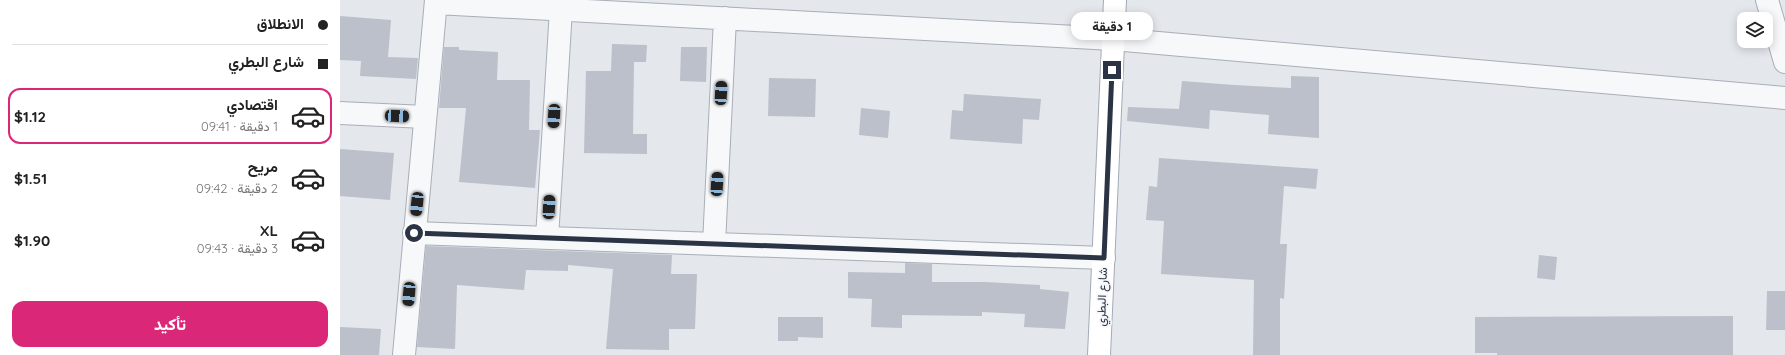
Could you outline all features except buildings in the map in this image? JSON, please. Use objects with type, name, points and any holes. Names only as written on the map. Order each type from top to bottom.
[{"type":"main road","name":"شارع البطري","points":[[1099,355],[1115,0]]},
{"type":"street","points":[[1767,0],[1781,35],[1785,62]]},
{"type":"street","points":[[404,355],[436,1],[725,18],[1113,38],[1785,98]]},
{"type":"street","points":[[547,238],[561,9]]},
{"type":"street","points":[[714,244],[725,18]]},
{"type":"street","points":[[340,113],[425,117]]},
{"type":"street","points":[[414,233],[1104,258]]},
{"type":"route","points":[[414,233],[1104,258],[1112,70]]}]
